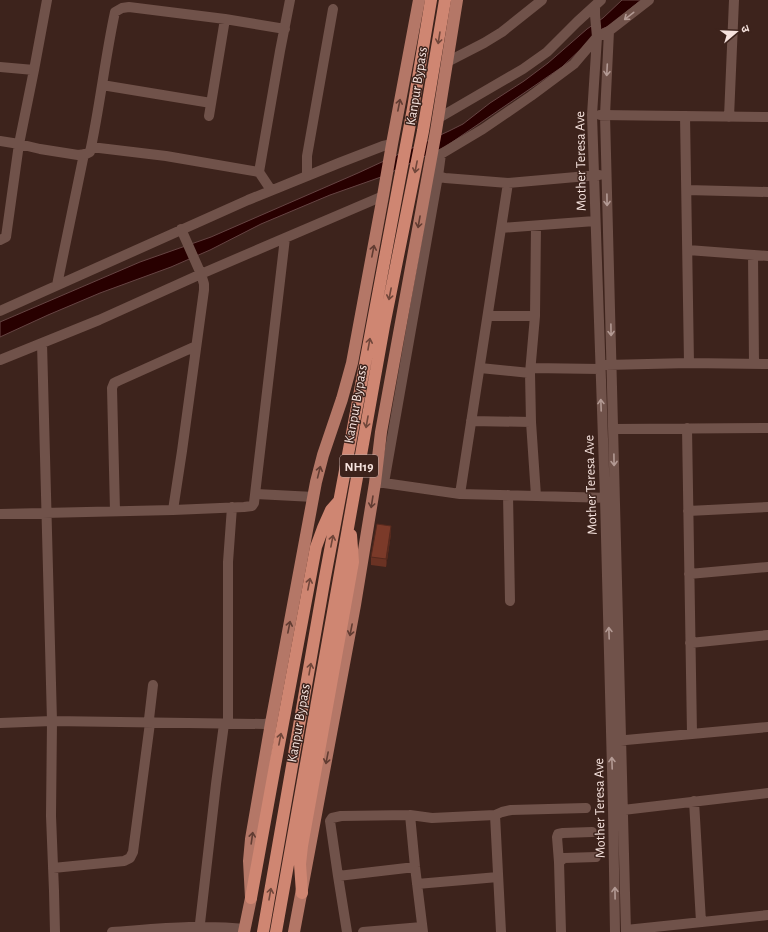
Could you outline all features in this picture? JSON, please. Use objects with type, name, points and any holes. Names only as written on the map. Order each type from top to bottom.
[{"type":"highway","name":"Kanpur Bypass","points":[[263,932],[325,577],[413,108],[431,0]]},
{"type":"highway","name":"Kanpur Bypass","points":[[276,932],[384,326],[423,131],[445,0]]},
{"type":"highway","points":[[251,898],[316,547],[331,510],[340,500]]},
{"type":"highway","points":[[302,893],[300,864],[302,846],[353,562],[350,515]]},
{"type":"main road","points":[[244,930],[251,898],[249,860],[251,839],[316,482],[352,363],[419,0]]},
{"type":"main road","points":[[294,932],[355,605],[380,483],[381,432],[434,157],[436,125],[457,0]]},
{"type":"street","points":[[0,240],[6,238],[19,144],[47,0]]},
{"type":"street","points":[[271,190],[259,172],[290,0]]},
{"type":"street","points":[[609,31],[605,115],[613,429],[610,498],[460,494],[380,483],[438,176],[434,157],[483,129],[568,69],[574,64],[597,35],[609,31],[649,0]]},
{"type":"street","points":[[729,116],[734,0]]},
{"type":"street","points":[[447,62],[502,32],[538,1]]},
{"type":"street","points":[[58,285],[88,151],[96,124],[109,40],[115,12],[122,8],[129,7],[225,19],[285,29]]},
{"type":"street","points":[[436,125],[546,52],[597,7]]},
{"type":"street","name":"Mother Teresa Ave","points":[[597,7],[597,35],[592,115],[593,176],[600,367],[610,498],[616,741],[615,932]]},
{"type":"street","points":[[307,176],[307,156],[333,8]]},
{"type":"street","points":[[209,116],[225,19]]},
{"type":"street","points":[[0,67],[34,70]]},
{"type":"street","points":[[102,85],[211,103]]},
{"type":"street","points":[[592,115],[768,117]]},
{"type":"street","points":[[685,116],[689,363]]},
{"type":"street","points":[[0,141],[78,155],[88,151],[166,156],[259,172]]},
{"type":"street","points":[[0,311],[271,190],[383,146],[391,147]]},
{"type":"street","points":[[438,176],[445,178],[508,183],[607,174]]},
{"type":"street","points":[[460,494],[508,183]]},
{"type":"street","points":[[687,190],[768,192]]},
{"type":"street","points":[[0,360],[99,320],[201,274],[383,196]]},
{"type":"street","points":[[501,228],[595,221]]},
{"type":"street","points":[[536,226],[535,316],[530,370],[531,422],[536,496]]},
{"type":"street","points":[[173,510],[204,290],[201,274],[181,229]]},
{"type":"street","points":[[0,514],[173,510],[252,506],[256,494],[285,238]]},
{"type":"street","points":[[688,250],[768,256]]},
{"type":"street","points":[[753,255],[754,364]]},
{"type":"street","points":[[488,316],[535,316]]},
{"type":"street","points":[[42,343],[52,721],[51,816],[55,932]]},
{"type":"street","points":[[116,511],[112,388],[114,383],[196,346]]},
{"type":"street","points":[[480,368],[530,370],[600,367],[612,365],[689,363],[768,364]]},
{"type":"street","points":[[471,421],[531,422]]},
{"type":"street","points":[[687,428],[692,734]]},
{"type":"street","points":[[613,429],[768,428]]},
{"type":"street","points":[[256,494],[314,497]]},
{"type":"street","points":[[508,495],[510,601]]},
{"type":"street","points":[[199,930],[216,784],[226,724],[228,562],[232,507]]},
{"type":"street","points":[[688,511],[768,507]]},
{"type":"street","points":[[689,574],[768,567]]},
{"type":"street","points":[[690,643],[768,635]]},
{"type":"street","points":[[53,868],[124,861],[130,858],[133,852],[150,723],[149,719],[153,685]]},
{"type":"street","points":[[0,723],[52,721],[226,724],[271,723]]},
{"type":"street","points":[[768,727],[616,741],[623,810],[626,931],[768,915]]},
{"type":"street","points":[[623,810],[768,793]]},
{"type":"street","points":[[694,801],[701,922]]},
{"type":"street","points":[[347,932],[330,821],[332,818],[341,816],[410,815],[432,818],[495,815],[511,810],[586,808]]},
{"type":"street","points":[[363,932],[422,929],[410,815]]},
{"type":"street","points":[[495,815],[502,932]]},
{"type":"street","points":[[561,932],[560,862],[557,837],[558,834],[563,833],[592,832]]},
{"type":"street","points":[[560,862],[564,858],[596,857]]},
{"type":"street","points":[[338,876],[415,867]]},
{"type":"street","points":[[417,884],[498,877]]},
{"type":"street","points":[[118,932],[199,930],[223,926],[244,930]]},
{"type":"shaded area","points":[[622,0],[641,0],[609,26],[602,29],[591,38],[562,67],[445,147],[381,177],[330,195],[261,224],[210,250],[171,267],[100,293],[0,337],[0,322],[140,262],[211,237],[358,173],[463,124],[490,103],[548,63],[587,29],[603,18]]},
{"type":"building","points":[[377,524],[391,526],[386,559],[371,557]]}]
